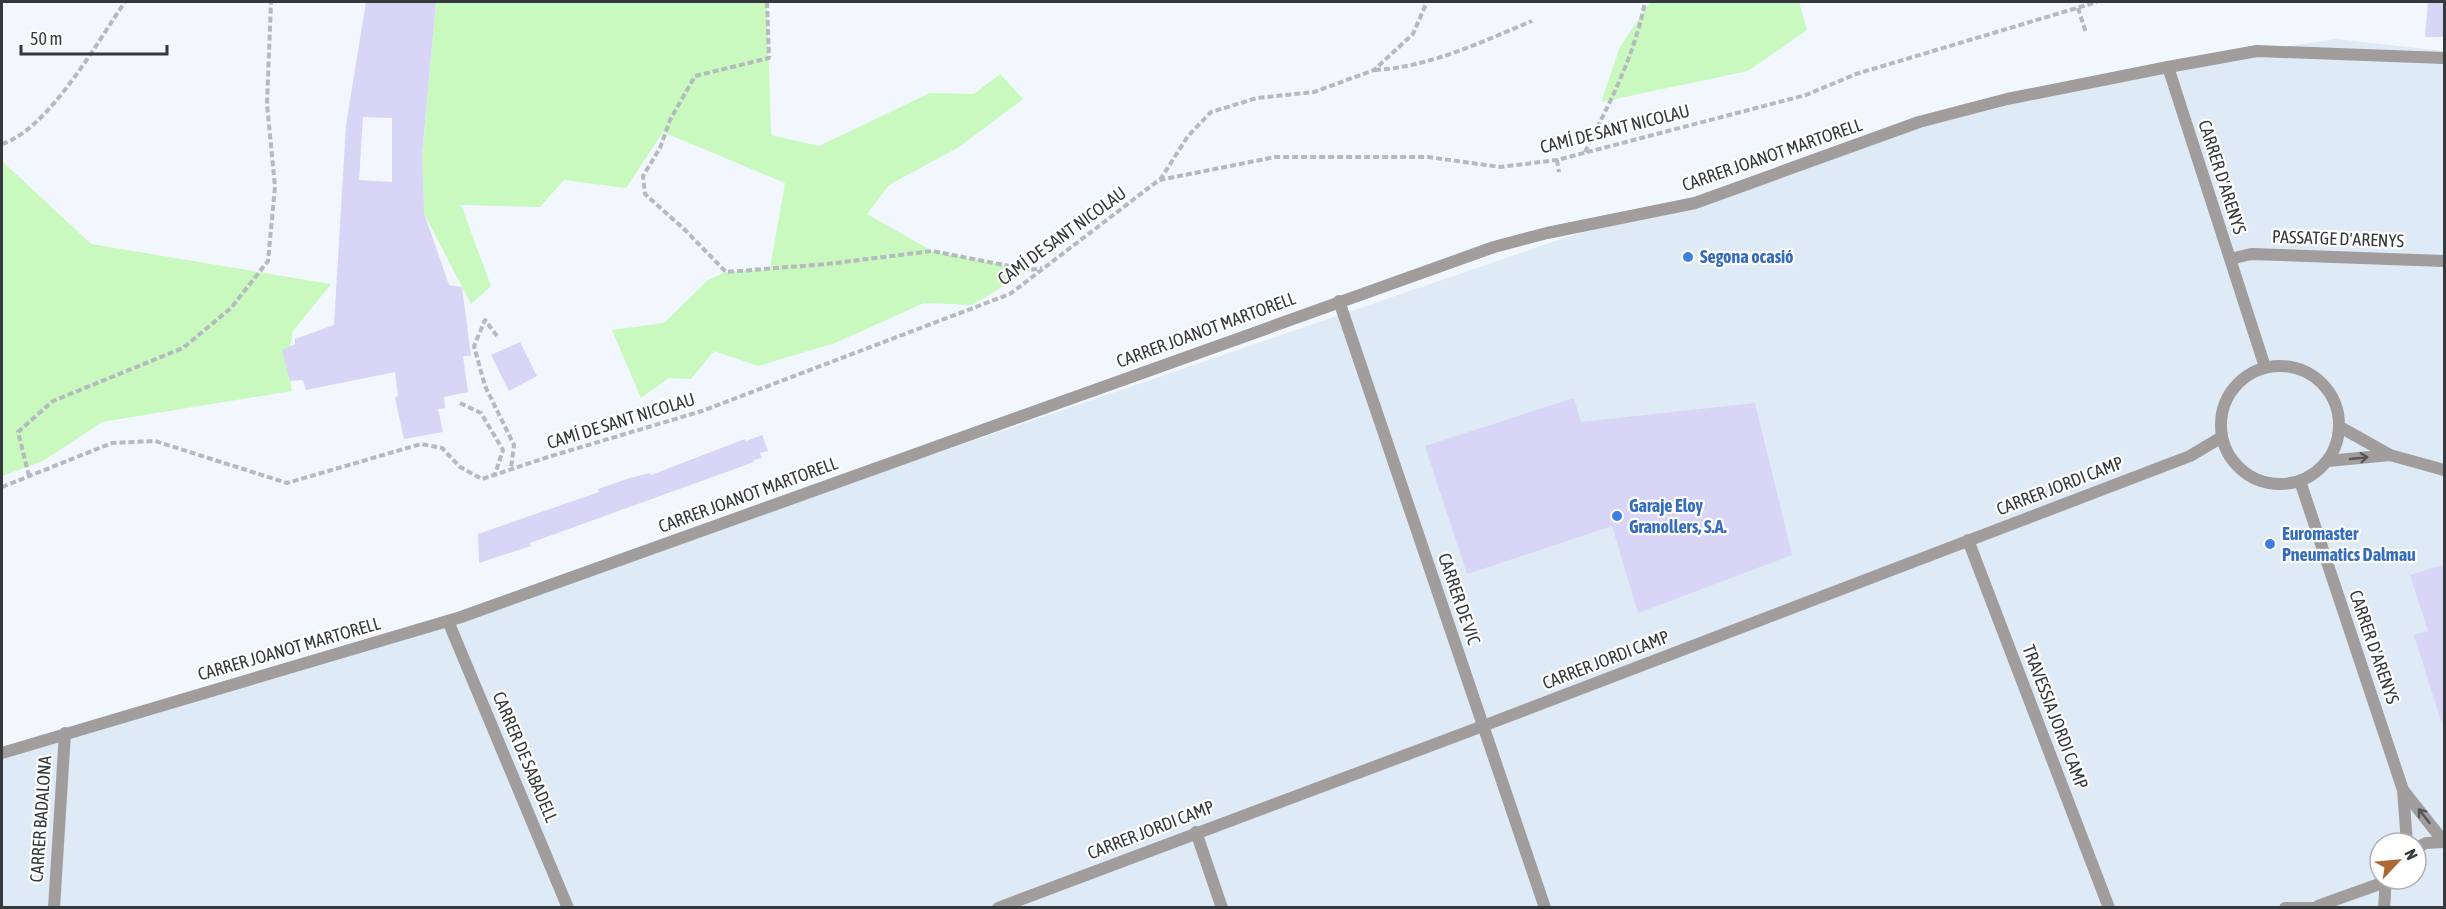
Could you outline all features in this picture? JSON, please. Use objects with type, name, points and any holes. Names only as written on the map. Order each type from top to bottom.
[{"type":"street","name":"CARRER JOANOT MARTORELL","points":[[2,753],[65,732],[448,621],[1494,247],[1547,233],[1695,203],[1919,122],[2007,99],[2257,51],[2445,58]]},
{"type":"street","name":"CARRER D'ARENYS","points":[[2168,67],[2265,367]]},
{"type":"street","name":"PASSATGE D'ARENYS","points":[[2230,259],[2251,254],[2445,261]]},
{"type":"street","name":"CARRER DE VIC","points":[[1339,301],[1545,908]]},
{"type":"street","points":[[2283,365],[2301,369],[2318,378],[2330,392],[2338,408],[2340,427],[2336,445],[2328,461],[2315,473],[2300,481],[2280,484],[2260,481],[2243,471],[2230,456],[2222,437],[2221,419],[2226,401],[2235,386],[2248,374],[2265,367],[2283,365]]},
{"type":"street","points":[[2340,427],[2390,455],[2445,470]]},
{"type":"street","name":"CARRER JORDI CAMP","points":[[998,908],[2190,456],[2222,437]]},
{"type":"street","points":[[2328,461],[2390,455]]},
{"type":"street","name":"CARRER D'ARENYS","points":[[2300,481],[2403,790],[2407,831]]},
{"type":"street","name":"TRAVESSIA JORDI CAMP","points":[[1968,540],[2109,908]]},
{"type":"street","name":"CARRER DE SABADELL","points":[[448,621],[568,908]]},
{"type":"street","name":"CARRER BADALONA","points":[[54,908],[65,732]]},
{"type":"street","name":"CARRER D'ARENYS","points":[[2403,790],[2445,842]]},
{"type":"street","points":[[1196,832],[1222,908]]},
{"type":"street","points":[[2428,843],[2445,842]]},
{"type":"street","points":[[2285,908],[2320,907],[2368,887]]},
{"type":"street","points":[[2384,908],[2385,891]]},
{"type":"path","points":[[2,144],[15,140],[52,107],[125,2]]},
{"type":"path","points":[[29,476],[18,432],[53,401],[183,348],[231,308],[268,261],[275,187],[267,104],[271,2]]},
{"type":"path","points":[[767,2],[769,58],[695,76],[670,120],[660,148],[643,176],[645,194],[684,229],[726,272],[827,264],[932,251],[1030,270],[1045,267]]},
{"type":"path","points":[[1374,70],[1413,34],[1425,2]]},
{"type":"path","points":[[1585,152],[1613,96],[1638,36],[1645,2]]},
{"type":"path","name":"CAMÍ DE SANT NICOLAU","points":[[2,487],[112,443],[155,441],[287,483],[421,444],[442,448],[460,467],[482,479],[702,411],[1010,294],[1159,180],[1275,157],[1428,157],[1500,166],[1557,160],[1806,95],[1856,74],[2097,2]]},
{"type":"path","points":[[2078,8],[2086,33]]},
{"type":"path","points":[[1159,180],[1188,136],[1211,112],[1257,98],[1314,92],[1374,70],[1401,68],[1445,56],[1532,21]]},
{"type":"path","points":[[1557,160],[1559,172]]},
{"type":"path","points":[[497,336],[485,320],[474,346],[485,386],[514,445],[511,470]]},
{"type":"path","points":[[460,403],[482,413],[502,450],[495,475]]},
{"type":"shaded area","points":[[2336,39],[2444,51],[2444,907],[2,907],[2,753],[448,621],[1573,235],[1695,203],[1919,122],[2257,51]]},
{"type":"green space","points":[[436,2],[767,2],[771,135],[819,146],[930,93],[974,94],[1000,74],[1023,99],[959,147],[889,185],[867,214],[932,251],[1030,270],[972,305],[924,303],[835,343],[758,366],[714,351],[691,379],[669,378],[641,398],[612,330],[664,323],[708,280],[726,272],[770,269],[785,183],[663,132],[626,188],[564,180],[540,207],[461,205],[491,286],[471,304],[418,202]]},
{"type":"green space","points":[[1650,2],[1799,2],[1807,30],[1748,71],[1601,102],[1620,47]]},
{"type":"green space","points":[[2,161],[91,244],[331,284],[293,331],[287,363],[292,391],[102,422],[43,461],[2,476]]},
{"type":"building","points":[[366,2],[436,2],[422,155],[424,213],[449,285],[462,287],[471,356],[463,356],[468,392],[444,397],[445,408],[438,409],[443,432],[404,439],[395,398],[398,395],[395,372],[306,390],[303,380],[290,381],[282,350],[295,344],[295,339],[334,325],[346,125]],"holes":[[[363,117],[392,118],[392,182],[359,180]]]},
{"type":"building","points":[[2428,2],[2445,2],[2445,37],[2425,37]]},
{"type":"building","points":[[520,342],[537,376],[509,391],[491,355]]},
{"type":"building","points":[[1574,398],[1581,422],[1755,403],[1792,555],[1638,613],[1612,526],[1467,574],[1425,446]]},
{"type":"building","points":[[762,435],[768,451],[760,453],[762,458],[753,460],[754,462],[530,543],[531,546],[479,563],[478,534],[599,492],[598,489],[630,478],[650,473],[651,475],[745,439],[746,441]]},
{"type":"building","points":[[2445,564],[2445,720],[2441,721],[2414,635],[2428,631],[2410,575]]},
{"type":"place","name":"Segona ocasió","points":[[1688,257]]},
{"type":"place","name":"Garaje Eloy Granollers, S.A.","points":[[1617,516]]},
{"type":"place","name":"Euromaster Pneumatics Dalmau","points":[[2270,544]]}]
